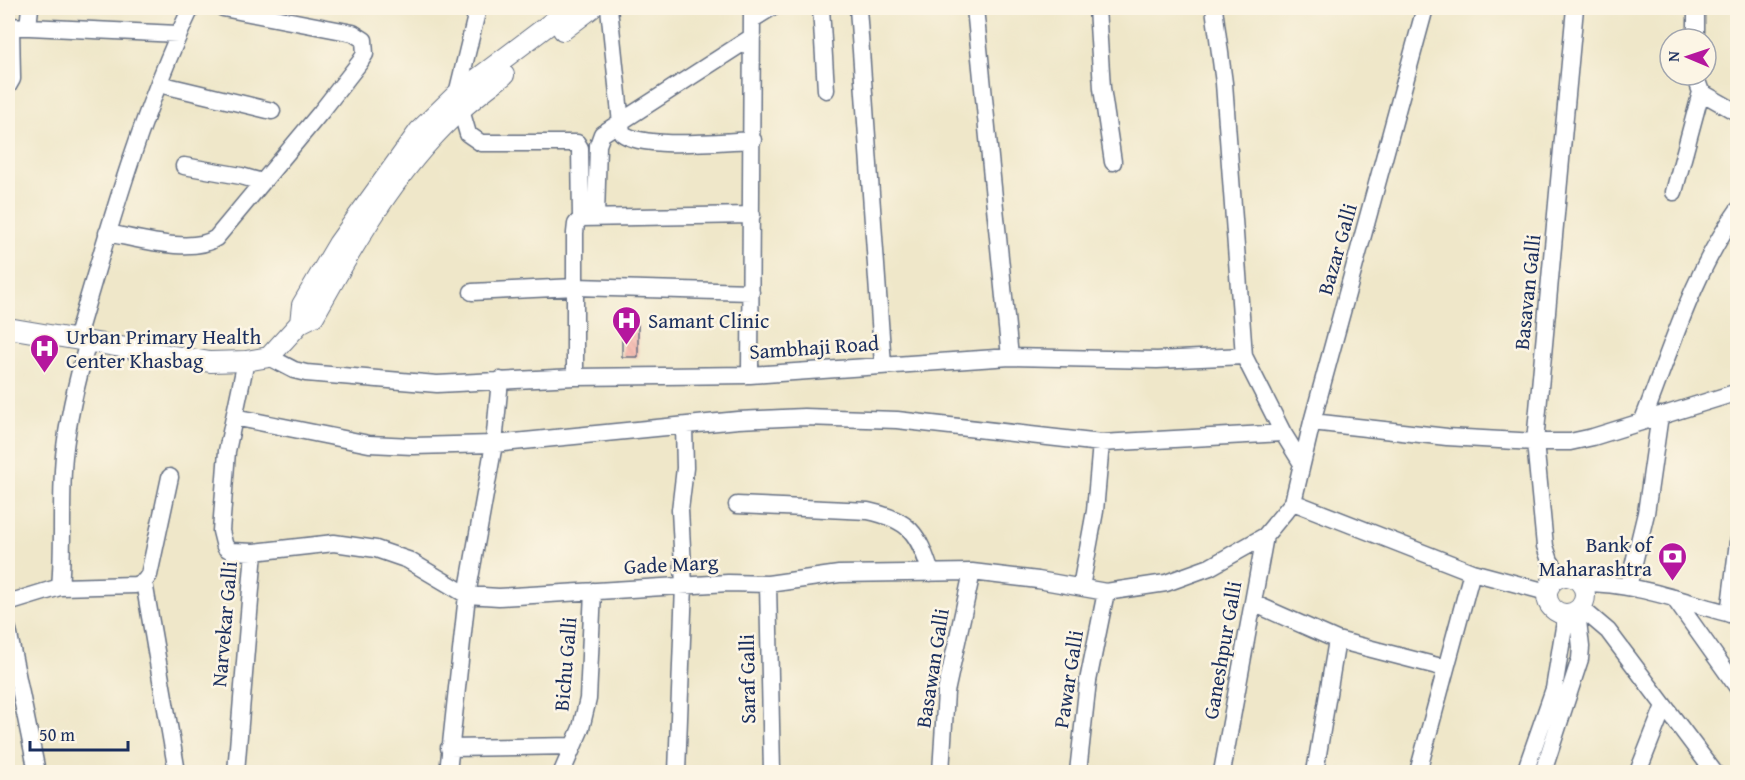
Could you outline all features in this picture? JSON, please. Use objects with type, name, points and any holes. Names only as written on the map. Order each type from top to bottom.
[{"type":"main road","points":[[8,328],[210,362],[246,361],[269,357],[300,322],[314,316],[390,192],[459,102],[572,8]]},
{"type":"main road","points":[[459,102],[592,8]]},
{"type":"main road","points":[[1561,577],[1572,577],[1581,583],[1586,598],[1575,612],[1552,608],[1548,592],[1552,582],[1561,577]]},
{"type":"street","points":[[28,27],[30,8]]},
{"type":"street","points":[[60,587],[64,527],[64,458],[82,341],[107,234],[159,84],[178,34],[191,8]]},
{"type":"street","points":[[107,234],[187,246],[208,243],[262,183],[365,54],[364,40],[353,33],[223,8]]},
{"type":"street","points":[[478,8],[459,102],[468,134],[481,143],[577,143],[580,148],[589,218]]},
{"type":"street","points":[[609,8],[622,133],[630,140],[637,141],[681,143],[753,140]]},
{"type":"street","points":[[750,375],[752,13],[771,8]]},
{"type":"street","points":[[821,8],[826,90]]},
{"type":"street","points":[[858,8],[884,365]]},
{"type":"street","points":[[975,8],[1010,357]]},
{"type":"street","points":[[1097,8],[1102,88],[1113,162]]},
{"type":"street","points":[[1214,8],[1224,83],[1244,356],[1283,433],[1301,462]]},
{"type":"street","name":"Bazar Galli","points":[[1293,502],[1301,462],[1425,8]]},
{"type":"street","name":"Basavan Galli","points":[[1561,577],[1550,561],[1545,546],[1535,442],[1575,8]]},
{"type":"street","points":[[1696,8],[1696,27]]},
{"type":"street","points":[[8,87],[12,79],[9,27],[178,34]]},
{"type":"street","points":[[575,377],[575,233],[589,218],[599,138],[752,37]]},
{"type":"street","points":[[159,84],[272,111]]},
{"type":"street","points":[[1674,192],[1701,92],[1699,87]]},
{"type":"street","points":[[1701,92],[1737,113]]},
{"type":"street","points":[[184,166],[241,176],[262,183]]},
{"type":"street","points":[[1643,420],[1699,276],[1715,241],[1737,210]]},
{"type":"street","points":[[589,218],[752,215]]},
{"type":"street","points":[[472,292],[576,287],[750,292]]},
{"type":"street","name":"Sambhaji Road","points":[[269,357],[294,370],[306,373],[437,384],[575,377],[750,375],[1010,357],[1157,360],[1244,356]]},
{"type":"street","name":"Gade Marg","points":[[246,361],[227,451],[222,541],[231,551],[254,552],[334,543],[376,549],[408,560],[467,595],[499,597],[684,585],[768,584],[838,574],[972,572],[1106,592],[1166,583],[1210,567],[1265,536],[1293,502]]},
{"type":"street","points":[[448,772],[467,595],[494,444],[500,380]]},
{"type":"street","points":[[1312,422],[1447,436],[1570,442],[1593,437],[1737,392]]},
{"type":"street","points":[[1628,587],[1646,513],[1660,415]]},
{"type":"street","points":[[234,417],[369,444],[413,446],[494,444],[804,417],[897,420],[1101,443],[1283,433]]},
{"type":"street","points":[[677,772],[684,585],[680,510],[685,468],[684,426]]},
{"type":"street","points":[[1081,587],[1095,511],[1101,443]]},
{"type":"street","points":[[8,603],[60,587],[135,585],[144,582],[149,575],[170,477]]},
{"type":"street","points":[[1293,502],[1472,572],[1548,592]]},
{"type":"street","points":[[737,505],[868,511],[889,515],[910,528],[921,543],[931,573]]},
{"type":"street","name":"Ganeshpur Galli","points":[[1222,772],[1265,536]]},
{"type":"street","points":[[1581,583],[1605,582],[1733,615],[1737,542]]},
{"type":"street","name":"Narvekar Galli","points":[[236,772],[254,552]]},
{"type":"street","name":"Basawan Galli","points":[[941,772],[946,692],[972,572]]},
{"type":"street","points":[[1418,772],[1472,572]]},
{"type":"street","points":[[144,582],[177,772]]},
{"type":"street","name":"Saraf Galli","points":[[768,584],[772,772]]},
{"type":"street","name":"Bichu Galli","points":[[562,772],[581,728],[588,699],[593,591]]},
{"type":"street","name":"Pawar Galli","points":[[1078,772],[1088,681],[1106,592]]},
{"type":"street","points":[[1674,598],[1737,688]]},
{"type":"street","points":[[1253,603],[1337,640],[1445,668]]},
{"type":"street","points":[[1575,612],[1608,631],[1712,771]]},
{"type":"street","points":[[1525,772],[1554,689],[1575,612]]},
{"type":"street","points":[[1543,772],[1580,659],[1581,647],[1575,612]]},
{"type":"street","points":[[1315,772],[1337,640]]},
{"type":"street","points":[[9,642],[37,772]]},
{"type":"street","points":[[1638,772],[1664,706]]},
{"type":"street","points":[[449,748],[573,746]]},
{"type":"building","points":[[622,325],[638,325],[638,357],[622,357]]},
{"type":"place","name":"Samant Clinic","points":[[627,346]]},
{"type":"place","name":"Urban Primary Health Center Khasbag","points":[[45,374]]},
{"type":"place","name":"Bank of Maharashtra","points":[[1673,582]]}]
